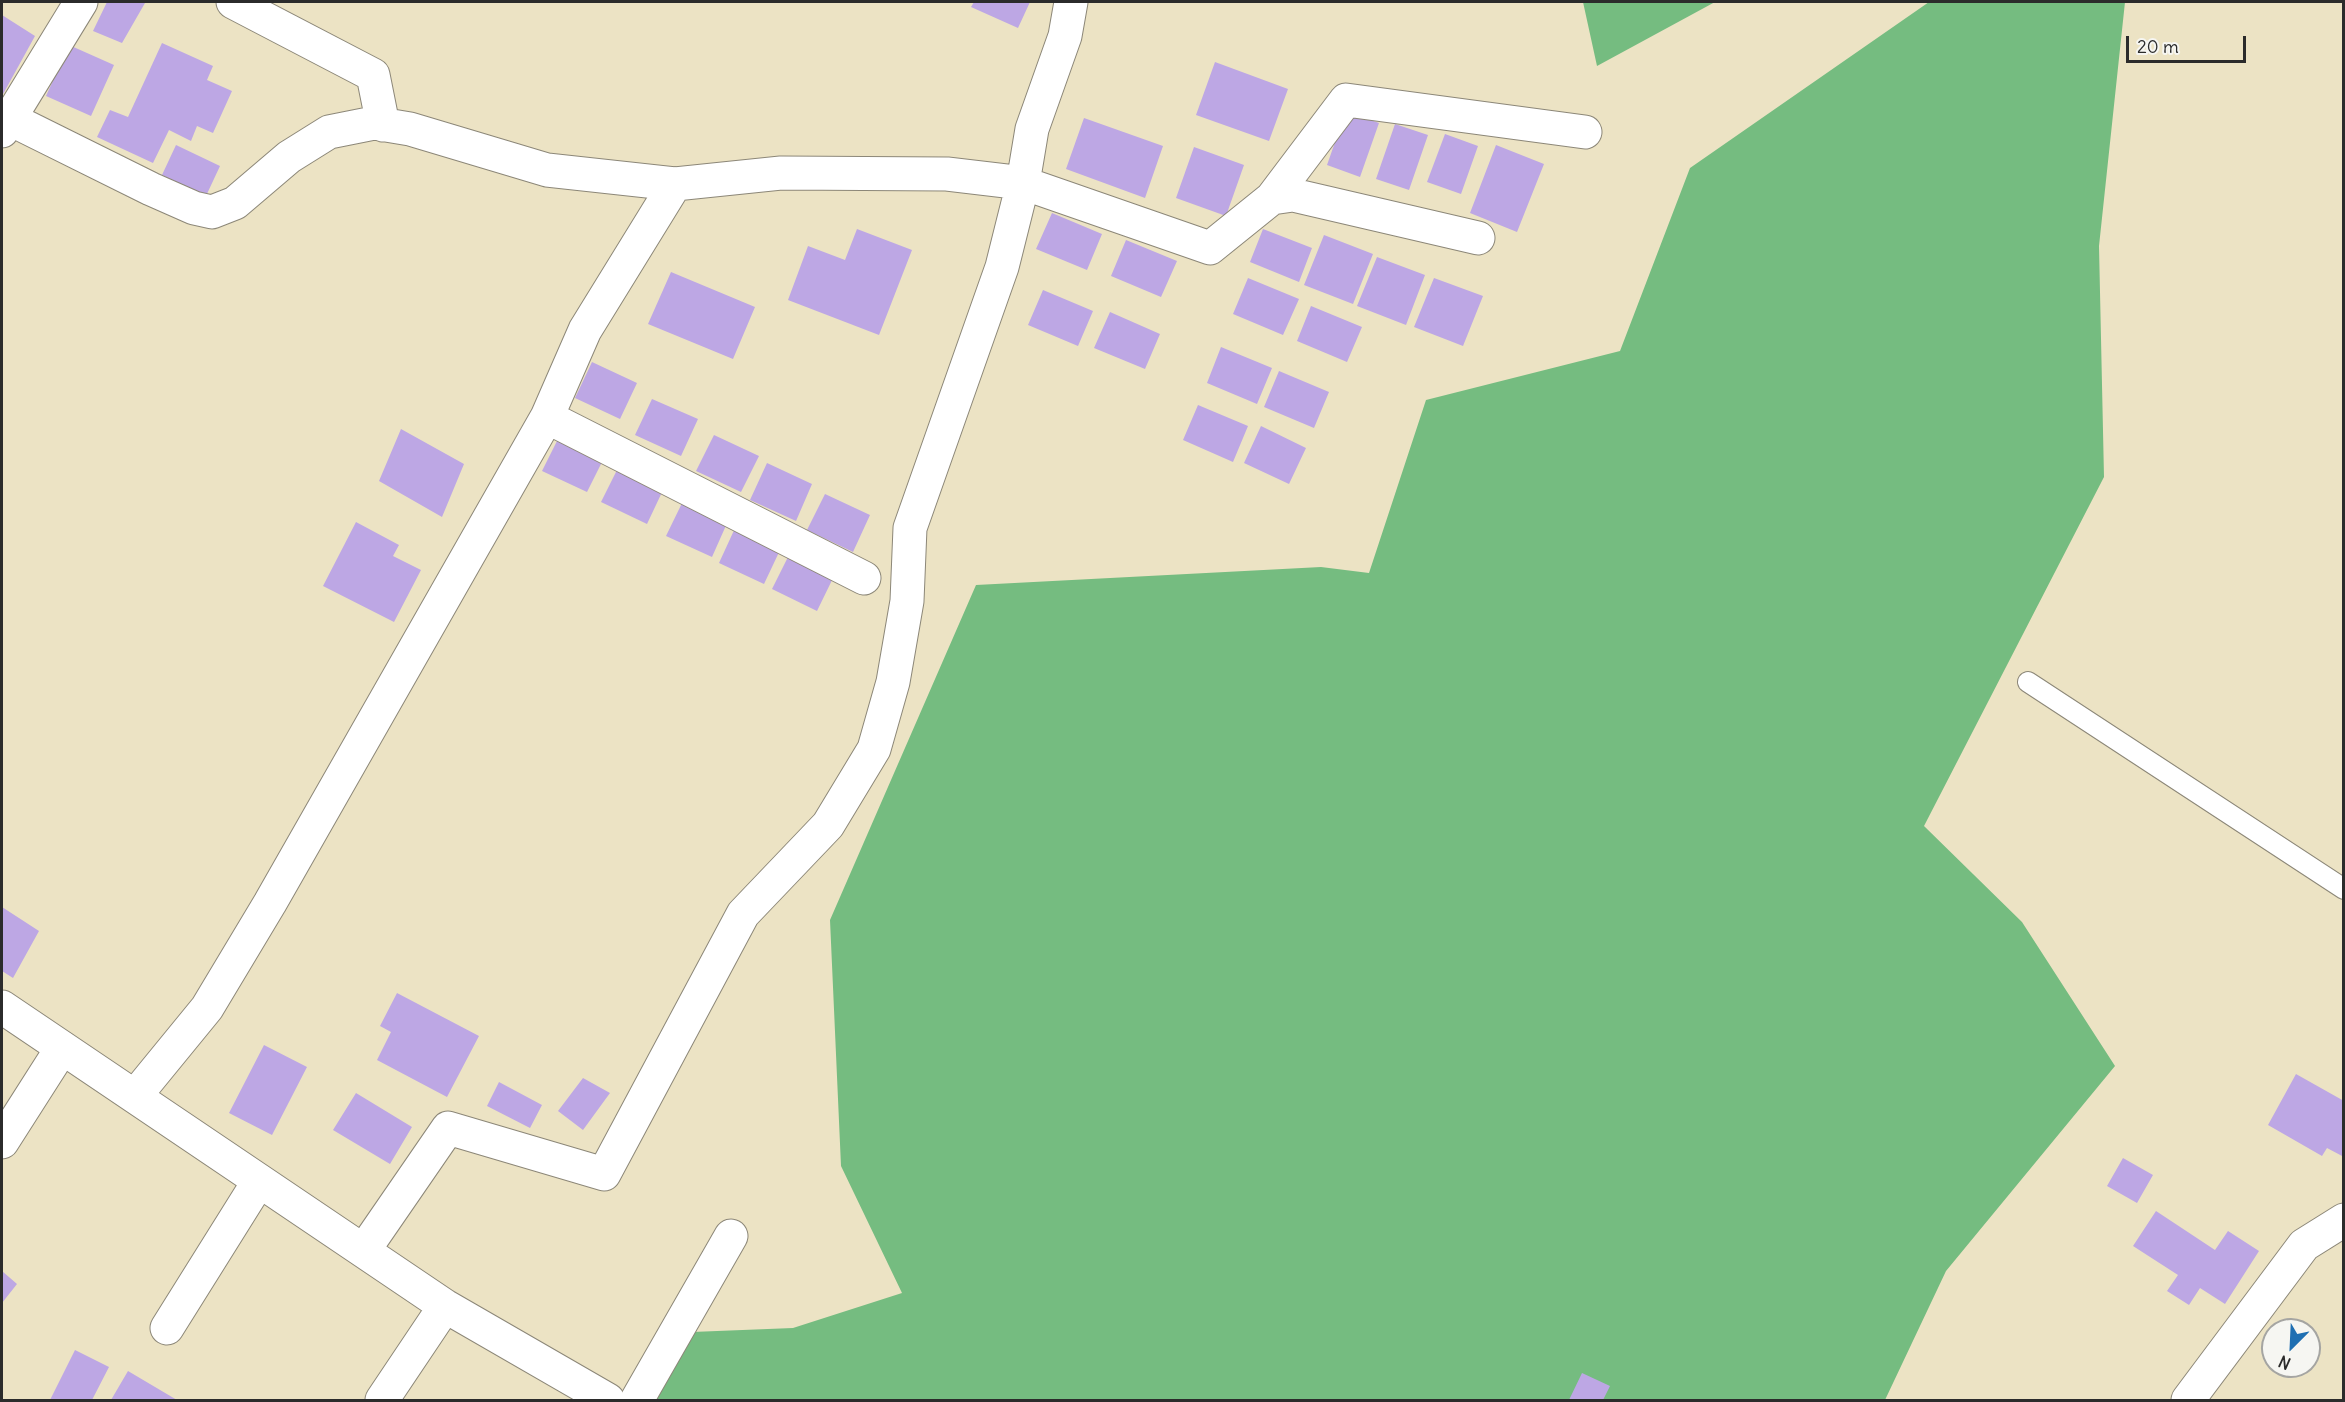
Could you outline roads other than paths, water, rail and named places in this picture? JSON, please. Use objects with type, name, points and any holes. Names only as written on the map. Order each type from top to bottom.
[{"type":"street","points":[[81,2],[4,122],[194,208],[212,212],[235,203],[289,157],[329,132],[374,123],[410,129],[547,170],[675,184],[781,173],[948,174],[1023,183],[1210,248],[1272,198],[1346,100],[1585,132]]},
{"type":"street","points":[[233,2],[374,75],[383,125]]},
{"type":"street","points":[[364,1250],[448,1128],[604,1174],[743,914],[828,825],[874,749],[893,682],[908,601],[910,528],[1002,267],[1023,183],[1032,129],[1065,36],[1071,2]]},
{"type":"street","points":[[135,1096],[213,999],[547,417],[585,330],[675,184]]},
{"type":"street","points":[[1272,198],[1293,195],[1478,238]]},
{"type":"street","points":[[547,417],[864,578]]},
{"type":"street","points":[[2,1006],[445,1306],[608,1401]]},
{"type":"street","points":[[2,1142],[62,1048]]},
{"type":"street","points":[[166,1328],[259,1181]]},
{"type":"street","points":[[2188,1401],[2304,1245],[2343,1220]]},
{"type":"street","points":[[637,1401],[730,1236]]},
{"type":"street","points":[[382,1401],[445,1306]]},
{"type":"lane","points":[[2028,682],[2343,889]]}]
